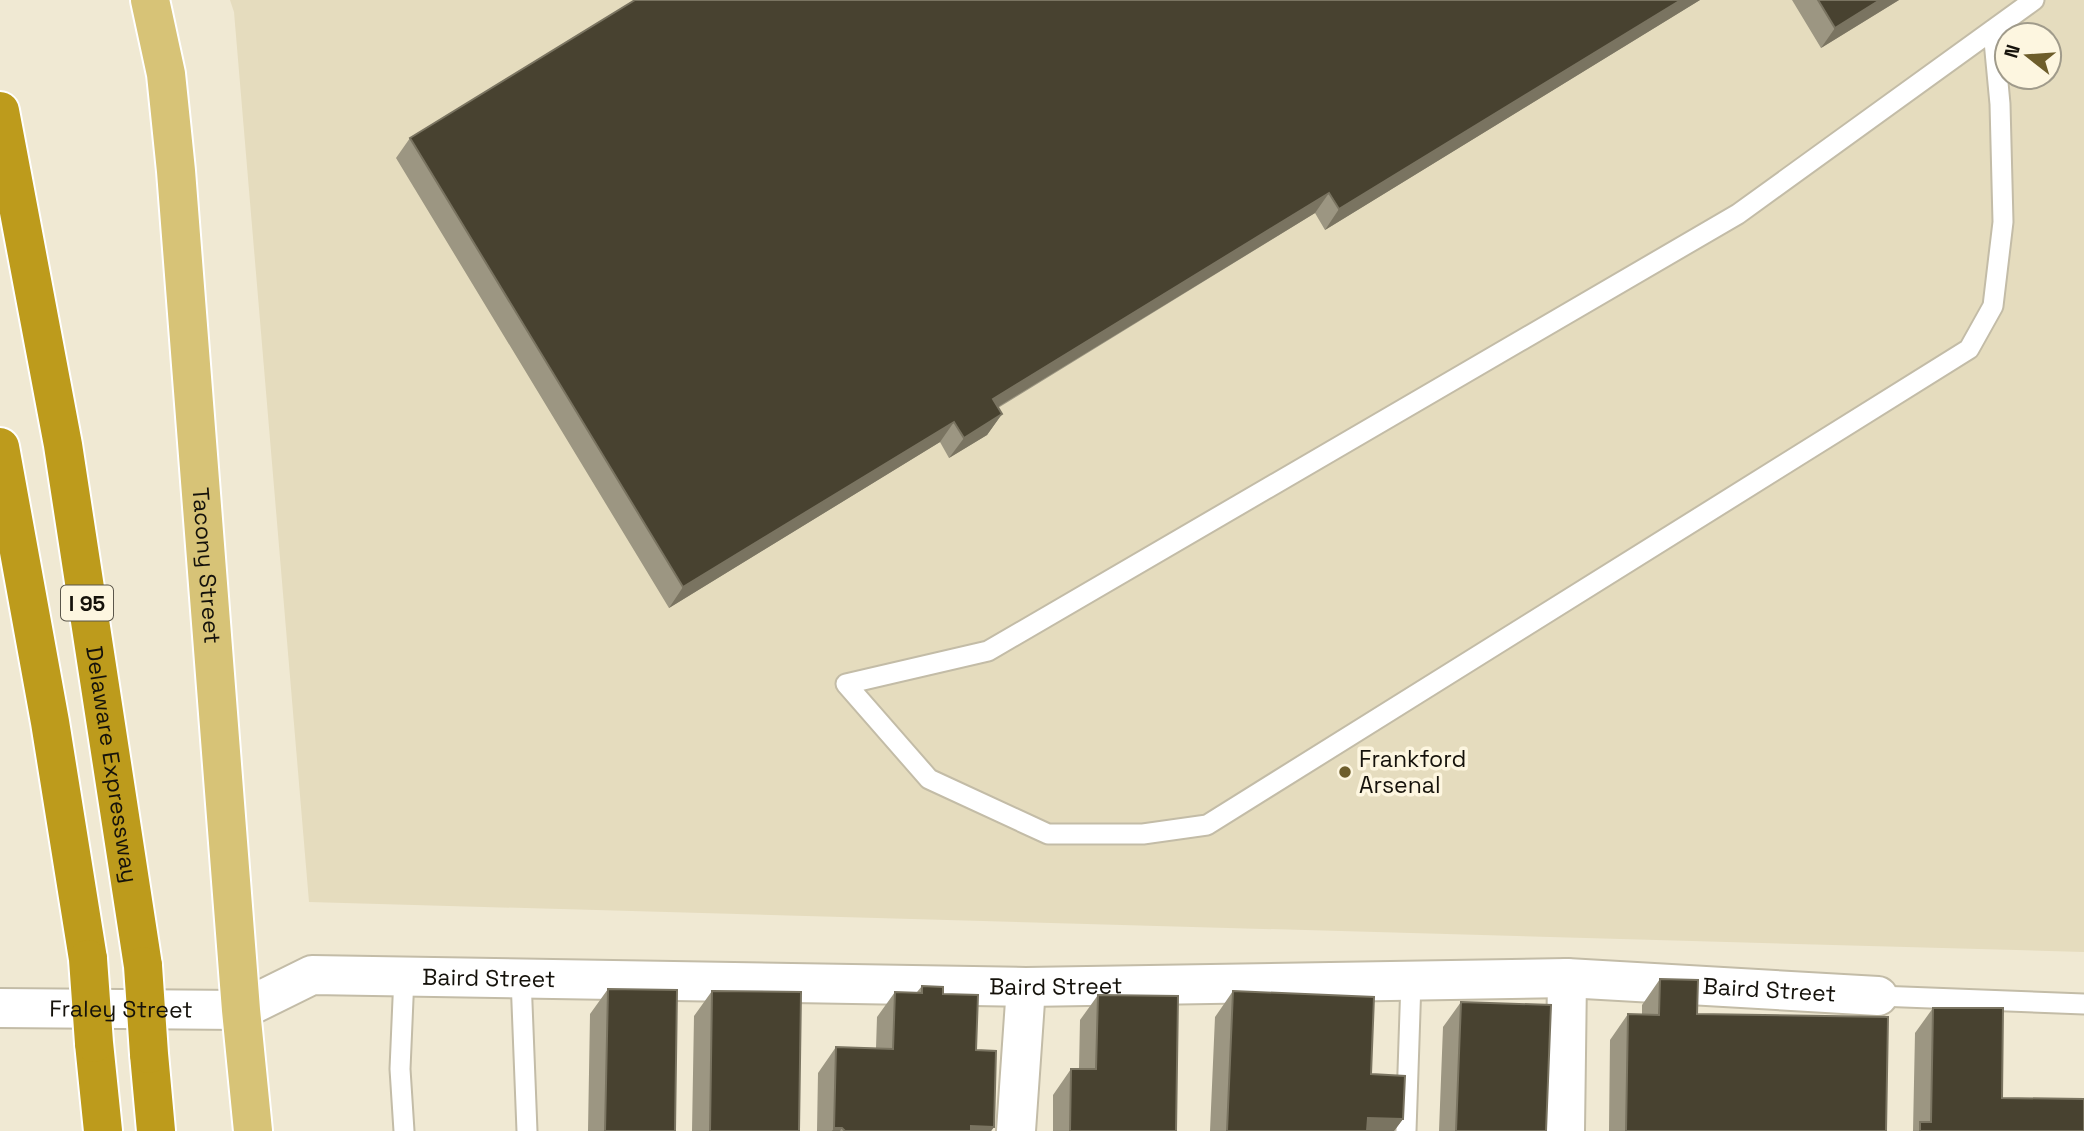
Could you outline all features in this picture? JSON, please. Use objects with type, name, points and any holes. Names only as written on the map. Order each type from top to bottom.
[{"type":"highway","name":"Delaware Expressway","points":[[0,111],[64,445],[143,966],[156,1131]]},
{"type":"highway","name":"I 95","points":[[0,447],[50,722],[88,958],[103,1131]]},
{"type":"main road","name":"Tacony Street","points":[[150,0],[166,74],[176,171],[240,1010],[253,1131]]},
{"type":"street","name":"Baird Street","points":[[240,1010],[312,975],[1178,991],[1411,981],[1567,978],[1878,996]]},
{"type":"street","points":[[1564,1131],[1567,978]]},
{"type":"street","points":[[1017,1131],[1026,987]]},
{"type":"street","name":"Fraley Street","points":[[0,1007],[240,1010]]},
{"type":"lane","points":[[2005,21],[2034,0]]},
{"type":"lane","points":[[1993,30],[2000,104],[2003,222],[1993,306],[1969,349],[1207,825],[1143,834],[1048,834],[929,779],[846,684],[988,651],[1738,214],[1993,30]]},
{"type":"lane","points":[[404,976],[401,1069],[404,1131]]},
{"type":"lane","points":[[522,978],[527,1131]]},
{"type":"lane","points":[[1406,1131],[1411,981]]},
{"type":"lane","points":[[1878,996],[2084,1004]]},
{"type":"shaded area","points":[[230,0],[2084,0],[2084,952],[309,902],[234,12]]},
{"type":"building","points":[[635,0],[1681,0],[1339,209],[1329,193],[993,399],[1002,414],[964,438],[954,422],[683,587],[410,138]]},
{"type":"building","points":[[1818,0],[1880,0],[1835,28]]},
{"type":"building","points":[[1660,979],[1698,980],[1697,1014],[1888,1017],[1886,1131],[1626,1131],[1628,1014],[1659,1015]]},
{"type":"building","points":[[922,986],[943,987],[943,994],[978,995],[976,1050],[996,1051],[994,1127],[971,1126],[971,1131],[845,1131],[842,1128],[834,1128],[836,1047],[893,1049],[895,992],[922,993]]},
{"type":"building","points":[[608,989],[677,990],[675,1131],[605,1131]]},
{"type":"building","points":[[712,991],[801,992],[799,1131],[710,1131]]},
{"type":"building","points":[[1233,991],[1374,997],[1371,1074],[1405,1076],[1403,1119],[1368,1118],[1367,1131],[1227,1131]]},
{"type":"building","points":[[1098,995],[1178,996],[1176,1131],[1070,1131],[1071,1069],[1096,1069]]},
{"type":"building","points":[[1461,1002],[1551,1005],[1546,1131],[1456,1131]]},
{"type":"building","points":[[1933,1008],[2003,1008],[2002,1098],[2084,1099],[2084,1131],[1920,1131],[1920,1122],[1931,1122]]},
{"type":"place","name":"Frankford Arsenal","points":[[1345,772]]}]
